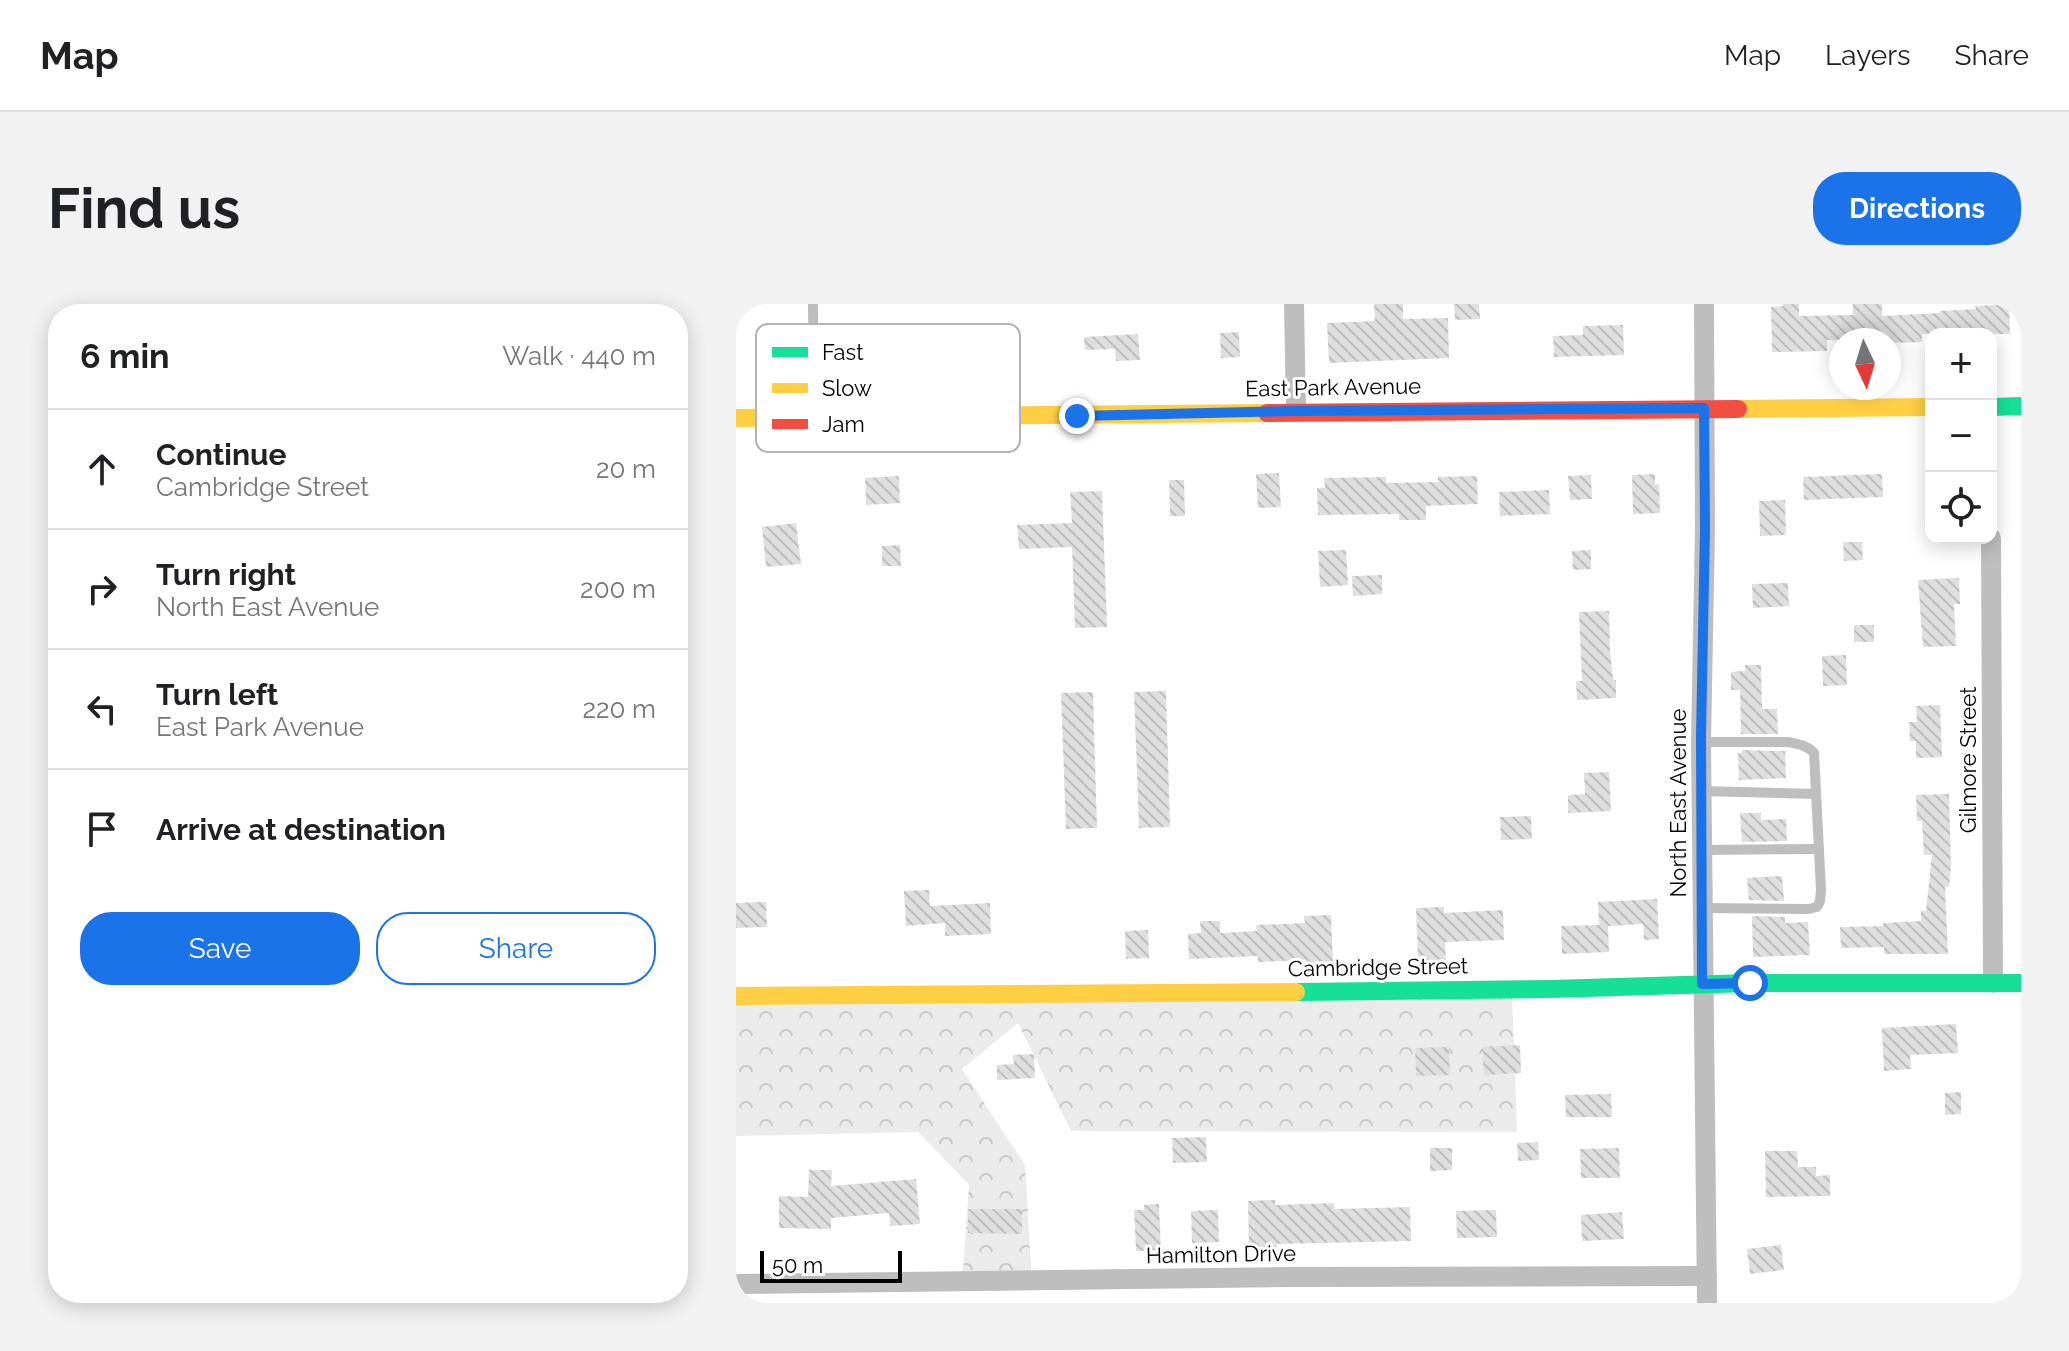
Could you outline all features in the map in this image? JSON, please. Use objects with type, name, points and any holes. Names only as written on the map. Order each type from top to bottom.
[{"type":"street","points":[[1294,304],[1296,411]]},
{"type":"street","name":"North East Avenue","points":[[1704,304],[1701,850],[1707,1303]]},
{"type":"street","points":[[1997,407],[2021,406]]},
{"type":"street","name":"East Park Avenue","points":[[1020,416],[1925,407]]},
{"type":"street","name":"East Park Avenue","points":[[736,418],[756,418]]},
{"type":"street","name":"Gilmore Street","points":[[1991,544],[1993,983]]},
{"type":"street","name":"Cambridge Street","points":[[736,996],[2021,983]]},
{"type":"street","name":"Hamilton Drive","points":[[736,1284],[1294,1277],[1707,1276]]},
{"type":"lane","points":[[813,304],[813,324]]},
{"type":"lane","points":[[1701,742],[1788,742],[1809,748],[1814,753],[1821,890],[1817,907],[1809,909],[1702,908]]},
{"type":"lane","points":[[1701,791],[1816,794]]},
{"type":"lane","points":[[1701,850],[1819,849]]},
{"type":"green space","points":[[1512,991],[1517,1132],[1071,1131],[1018,1023],[962,1069],[1025,1165],[1032,1282],[962,1283],[969,1185],[918,1132],[736,1136],[736,999]]},
{"type":"building","points":[[1374,304],[1403,304],[1403,319],[1448,318],[1449,358],[1329,363],[1327,323],[1375,321]]},
{"type":"building","points":[[1454,304],[1479,304],[1480,319],[1455,320]]},
{"type":"building","points":[[1799,304],[1799,316],[1853,315],[1853,304],[1882,304],[1882,316],[1940,313],[1976,309],[1975,306],[2009,304],[2010,334],[1997,334],[1997,328],[1925,328],[1922,342],[1901,343],[1901,328],[1829,328],[1827,351],[1772,352],[1771,307]]},
{"type":"building","points":[[1623,325],[1624,355],[1554,357],[1553,336],[1583,335],[1583,326]]},
{"type":"building","points":[[1239,332],[1240,357],[1221,358],[1220,333]]},
{"type":"building","points":[[1138,334],[1140,360],[1116,361],[1115,349],[1085,350],[1084,337]]},
{"type":"building","points":[[1279,473],[1281,507],[1258,508],[1256,474]]},
{"type":"building","points":[[1655,474],[1655,485],[1659,484],[1660,513],[1633,514],[1632,475]]},
{"type":"building","points":[[1882,474],[1883,497],[1804,500],[1803,477]]},
{"type":"building","points":[[1591,475],[1592,499],[1570,500],[1568,476]]},
{"type":"building","points":[[899,476],[900,503],[866,505],[865,478]]},
{"type":"building","points":[[1477,476],[1478,504],[1426,506],[1426,520],[1399,520],[1399,514],[1318,515],[1317,488],[1325,488],[1324,478],[1386,477],[1386,483],[1438,482],[1438,477]]},
{"type":"building","points":[[1169,480],[1184,480],[1185,516],[1170,516]]},
{"type":"building","points":[[1549,490],[1550,514],[1500,516],[1499,492]]},
{"type":"building","points":[[1102,491],[1107,627],[1075,628],[1072,547],[1019,549],[1017,525],[1072,523],[1070,492]]},
{"type":"building","points":[[1785,500],[1786,535],[1760,536],[1759,501]]},
{"type":"building","points":[[796,523],[801,564],[766,567],[762,527]]},
{"type":"building","points":[[1843,542],[1862,542],[1863,560],[1844,561]]},
{"type":"building","points":[[900,545],[901,566],[882,566],[882,546]]},
{"type":"building","points":[[1346,550],[1348,585],[1320,587],[1318,551]]},
{"type":"building","points":[[1591,550],[1591,569],[1573,570],[1572,551]]},
{"type":"building","points":[[1382,575],[1382,594],[1353,596],[1352,576]]},
{"type":"building","points":[[1959,578],[1960,604],[1954,604],[1956,646],[1923,647],[1918,580]]},
{"type":"building","points":[[1788,583],[1789,606],[1753,608],[1752,584]]},
{"type":"building","points":[[1609,611],[1616,698],[1577,700],[1576,681],[1582,681],[1579,612]]},
{"type":"building","points":[[1854,625],[1874,625],[1874,642],[1854,642]]},
{"type":"building","points":[[1846,655],[1847,685],[1823,686],[1822,656]]},
{"type":"building","points":[[1745,665],[1761,665],[1762,709],[1777,709],[1778,734],[1741,734],[1740,690],[1731,690],[1731,672],[1745,671]]},
{"type":"building","points":[[1166,691],[1170,827],[1139,828],[1134,692]]},
{"type":"building","points":[[1093,692],[1097,828],[1066,829],[1061,693]]},
{"type":"building","points":[[1940,705],[1942,757],[1916,758],[1916,741],[1910,741],[1909,722],[1917,722],[1916,706]]},
{"type":"building","points":[[1742,750],[1785,751],[1786,778],[1739,780],[1738,753]]},
{"type":"building","points":[[1609,772],[1611,811],[1568,813],[1568,795],[1585,794],[1584,773]]},
{"type":"building","points":[[1949,794],[1951,866],[1949,887],[1945,887],[1948,954],[1884,954],[1884,947],[1841,948],[1840,927],[1921,921],[1921,911],[1926,911],[1932,855],[1924,855],[1922,821],[1917,821],[1916,795]]},
{"type":"building","points":[[1740,813],[1761,813],[1761,820],[1786,819],[1787,841],[1742,842]]},
{"type":"building","points":[[1531,816],[1532,839],[1501,840],[1500,817]]},
{"type":"building","points":[[1782,876],[1784,901],[1749,900],[1747,878]]},
{"type":"building","points":[[929,890],[930,906],[990,903],[991,934],[945,936],[945,923],[906,926],[904,891]]},
{"type":"building","points":[[1657,899],[1659,939],[1644,940],[1643,924],[1608,926],[1609,952],[1562,954],[1561,926],[1599,925],[1598,902]]},
{"type":"building","points":[[766,902],[767,927],[736,928],[736,903]]},
{"type":"building","points":[[1444,907],[1444,913],[1503,910],[1504,940],[1445,942],[1446,961],[1418,962],[1416,908]]},
{"type":"building","points":[[1331,915],[1333,963],[1306,964],[1306,960],[1258,962],[1258,956],[1189,959],[1188,934],[1201,933],[1200,921],[1220,921],[1220,933],[1257,931],[1256,925],[1305,923],[1304,916]]},
{"type":"building","points":[[1752,916],[1785,917],[1785,923],[1808,922],[1810,955],[1753,957]]},
{"type":"building","points":[[1148,930],[1149,958],[1126,959],[1125,931]]},
{"type":"building","points":[[1956,1024],[1958,1053],[1910,1055],[1911,1069],[1884,1071],[1882,1028]]},
{"type":"building","points":[[1520,1045],[1521,1073],[1484,1075],[1482,1047]]},
{"type":"building","points":[[1449,1047],[1450,1075],[1416,1076],[1415,1048]]},
{"type":"building","points":[[1034,1054],[1035,1078],[997,1080],[997,1065],[1014,1064],[1013,1055]]},
{"type":"building","points":[[1961,1092],[1961,1114],[1945,1115],[1945,1093]]},
{"type":"building","points":[[1611,1094],[1612,1117],[1566,1117],[1565,1095]]},
{"type":"building","points":[[1206,1137],[1207,1162],[1173,1163],[1172,1138]]},
{"type":"building","points":[[1538,1142],[1539,1160],[1518,1161],[1517,1143]]},
{"type":"building","points":[[1430,1148],[1452,1148],[1452,1170],[1430,1171]]},
{"type":"building","points":[[1619,1148],[1620,1178],[1581,1178],[1580,1149]]},
{"type":"building","points":[[1765,1151],[1797,1151],[1798,1167],[1816,1167],[1816,1176],[1830,1175],[1830,1196],[1766,1197]]},
{"type":"building","points":[[809,1170],[832,1170],[831,1186],[916,1179],[920,1224],[890,1226],[889,1213],[831,1218],[831,1229],[779,1228],[779,1196],[808,1197]]},
{"type":"building","points":[[1275,1200],[1275,1205],[1334,1203],[1335,1209],[1410,1207],[1411,1241],[1277,1244],[1277,1248],[1249,1249],[1248,1201]]},
{"type":"building","points":[[1159,1204],[1161,1250],[1136,1251],[1134,1210],[1144,1210],[1144,1205]]},
{"type":"building","points":[[968,1209],[1022,1209],[1022,1234],[968,1233]]},
{"type":"building","points":[[1218,1210],[1219,1242],[1192,1243],[1191,1211]]},
{"type":"building","points":[[1496,1210],[1497,1237],[1457,1238],[1456,1211]]},
{"type":"building","points":[[1622,1212],[1624,1239],[1582,1241],[1581,1215]]},
{"type":"building","points":[[1781,1245],[1784,1270],[1750,1274],[1747,1249]]},
{"type":"traffic: fast","points":[[1997,407],[2021,406]]},
{"type":"traffic: fast","points":[[1296,992],[1750,983],[2021,983]]},
{"type":"traffic: slow","points":[[1738,409],[1925,407]]},
{"type":"traffic: slow","points":[[1020,415],[1267,413]]},
{"type":"traffic: slow","points":[[736,418],[756,418]]},
{"type":"traffic: slow","points":[[736,996],[1296,992]]},
{"type":"traffic: jam","points":[[1267,413],[1738,409]]},
{"type":"route","points":[[1077,416],[1704,408],[1702,984],[1750,983]]}]
